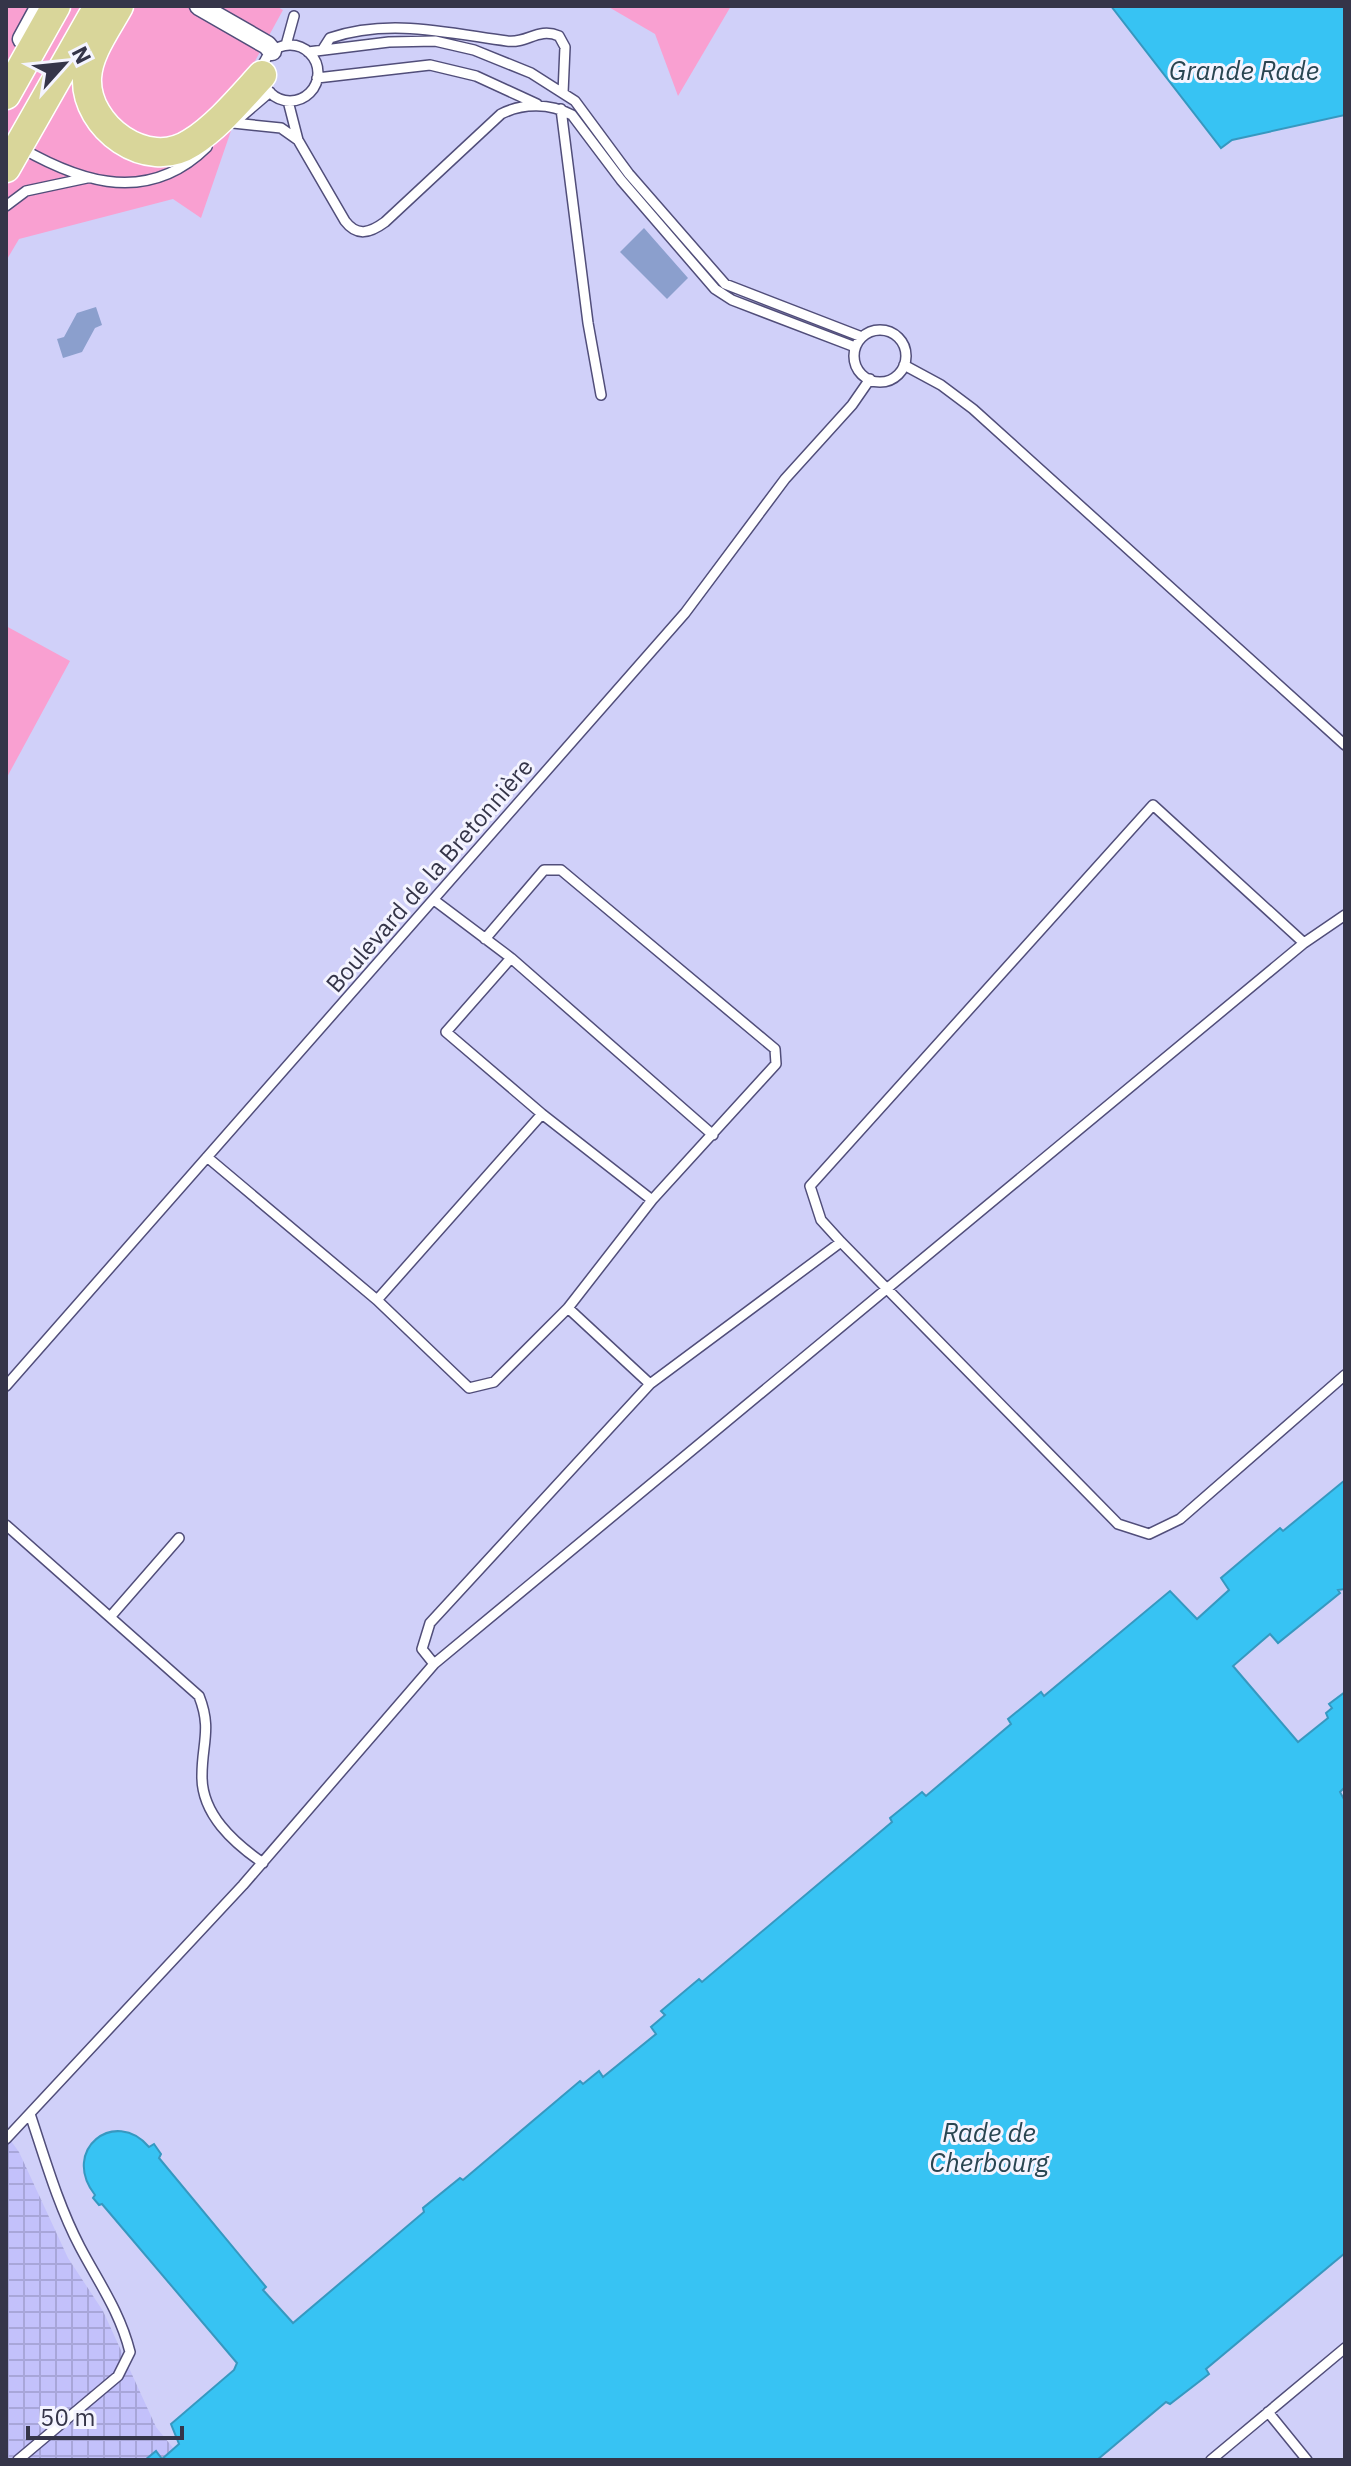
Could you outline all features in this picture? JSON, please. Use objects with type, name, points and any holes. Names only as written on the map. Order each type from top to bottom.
[{"type":"main road","points":[[6,95],[56,6]]},
{"type":"main road","points":[[10,151],[99,6]]},
{"type":"main road","points":[[119,6],[89,64],[87,90],[103,124],[136,147],[162,152],[191,144],[273,66]]},
{"type":"street","points":[[6,69],[40,6]]},
{"type":"street","points":[[199,6],[267,45],[273,66]]},
{"type":"lane","points":[[10,151],[100,182],[133,183],[166,177],[182,169],[233,123],[273,66],[294,16]]},
{"type":"lane","points":[[323,49],[330,38],[374,29],[432,29],[510,42],[547,31],[559,36],[565,47],[563,93]]},
{"type":"lane","points":[[273,66],[323,49],[435,41],[474,50],[531,73],[575,101],[637,183],[725,284],[862,337]]},
{"type":"lane","points":[[288,101],[310,92],[317,78],[316,64],[308,52]]},
{"type":"lane","points":[[317,78],[430,65],[476,76],[540,106]]},
{"type":"lane","points":[[273,66],[288,101],[298,140],[345,221],[355,231],[364,233],[385,222],[501,114],[514,108],[540,106],[561,109],[572,115],[655,220],[715,289],[732,300],[855,347]]},
{"type":"lane","points":[[561,109],[588,323],[601,395]]},
{"type":"lane","points":[[233,123],[281,128],[298,140]]},
{"type":"lane","points":[[6,206],[26,191],[87,178]]},
{"type":"lane","points":[[883,330],[898,337],[906,352],[904,365],[890,380],[870,379],[855,363],[855,347],[862,337],[883,330]]},
{"type":"lane","points":[[904,365],[941,385],[973,409],[1345,745]]},
{"type":"lane","name":"Boulevard de la Bretonnière","points":[[6,1386],[685,613],[785,479],[852,405],[870,379]]},
{"type":"lane","points":[[1304,943],[1153,805],[810,1186],[821,1220],[841,1242],[1118,1524],[1149,1534],[1180,1519],[1345,1375]]},
{"type":"lane","points":[[207,1157],[377,1300],[469,1388],[494,1382],[568,1308],[652,1200],[776,1064],[775,1049],[561,870],[544,870],[485,939]]},
{"type":"lane","points":[[434,900],[511,958],[713,1135]]},
{"type":"lane","points":[[6,2139],[263,1863],[434,1664],[1304,943],[1345,915]]},
{"type":"lane","points":[[511,958],[446,1032],[542,1114],[652,1200]]},
{"type":"lane","points":[[377,1300],[542,1114]]},
{"type":"lane","points":[[434,1664],[422,1649],[430,1623],[650,1384],[841,1242]]},
{"type":"lane","points":[[568,1308],[650,1384]]},
{"type":"lane","points":[[6,1525],[199,1696],[208,1717],[202,1776],[205,1800],[222,1829],[263,1863]]},
{"type":"lane","points":[[111,1616],[179,1538]]},
{"type":"lane","points":[[18,2460],[118,2376],[130,2352],[122,2319],[79,2247],[59,2200],[30,2114]]},
{"type":"lane","points":[[1211,2460],[1345,2348]]},
{"type":"lane","points":[[1268,2412],[1307,2460]]},
{"type":"shaded area","points":[[6,6],[276,6],[283,10],[255,61],[201,218],[173,199],[19,239],[6,261]]},
{"type":"shaded area","points":[[607,6],[731,6],[678,96],[655,34]]},
{"type":"shaded area","points":[[6,626],[70,661],[6,779]]},
{"type":"shaded area","points":[[6,2134],[19,2152],[68,2258],[103,2311],[156,2427],[183,2460],[6,2460]]},
{"type":"water","name":"Grande Rade","points":[[1111,6],[1345,6],[1345,115],[1232,140],[1221,148]]},
{"type":"water","name":"Rade de Cherbourg","points":[[1345,1480],[1345,1589],[1338,1590],[1340,1593],[1278,1643],[1270,1634],[1233,1666],[1298,1742],[1328,1718],[1326,1713],[1332,1708],[1329,1704],[1345,1692],[1345,1787],[1340,1792],[1345,1801],[1345,2253],[1206,2369],[1209,2374],[1170,2404],[1166,2402],[1097,2460],[145,2460],[156,2451],[162,2459],[179,2444],[171,2424],[234,2370],[237,2363],[102,2204],[99,2205],[93,2198],[95,2195],[86,2178],[84,2163],[88,2149],[96,2139],[121,2131],[135,2136],[149,2147],[154,2144],[161,2154],[159,2158],[266,2287],[263,2290],[293,2323],[424,2212],[423,2208],[460,2178],[463,2180],[580,2081],[583,2084],[599,2071],[603,2077],[656,2034],[651,2027],[665,2015],[661,2011],[699,1979],[702,1982],[892,1822],[890,1818],[922,1792],[926,1796],[1011,1724],[1008,1719],[1041,1692],[1044,1696],[1170,1591],[1197,1619],[1229,1590],[1221,1578],[1280,1528],[1283,1531]]},
{"type":"building","points":[[644,228],[688,278],[667,299],[620,252]]},
{"type":"building","points":[[96,307],[102,325],[95,328],[82,352],[63,358],[57,339],[64,337],[77,313]]}]
